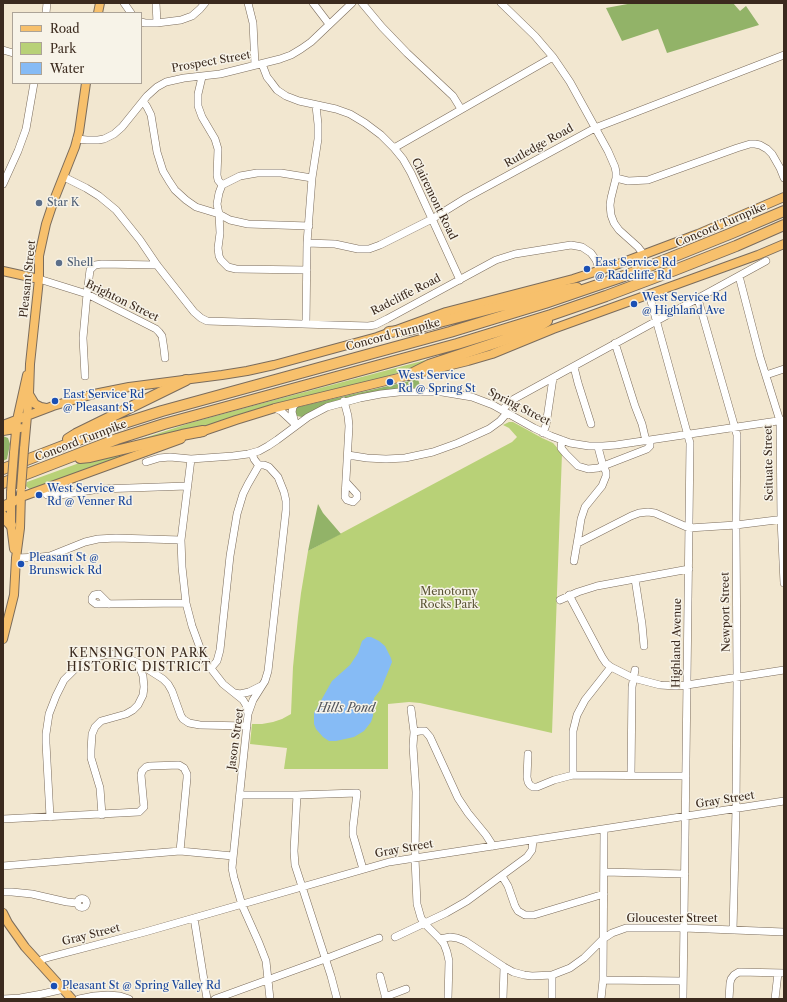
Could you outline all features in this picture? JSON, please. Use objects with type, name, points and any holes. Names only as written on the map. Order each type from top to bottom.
[{"type":"highway","name":"Concord Turnpike","points":[[3,470],[115,426],[162,411],[466,328],[530,308],[686,252],[784,211]]},
{"type":"highway","name":"Concord Turnpike","points":[[3,483],[127,436],[174,420],[452,345],[567,310],[691,264],[784,225]]},
{"type":"highway","points":[[389,332],[409,330],[562,290],[597,285]]},
{"type":"highway","points":[[409,375],[429,365],[513,337],[539,326],[567,310]]},
{"type":"highway","points":[[51,451],[76,434],[186,380]]},
{"type":"highway","points":[[60,461],[90,457],[203,431]]},
{"type":"highway","points":[[3,516],[11,525]]},
{"type":"main road","name":"Pleasant Street","points":[[3,639],[14,595],[39,256],[46,224],[54,200],[73,155],[78,139],[86,84]]},
{"type":"main road","name":"Concord Turnpike","points":[[27,419],[46,408],[110,390],[256,369],[369,339],[446,312],[600,271],[698,234],[784,197]]},
{"type":"main road","points":[[7,505],[42,490],[240,418],[274,408],[492,354],[553,329],[784,244]]},
{"type":"main road","name":"Brighton Street","points":[[3,271],[38,279]]},
{"type":"main road","name":"Pleasant Street","points":[[16,558],[7,505],[11,492],[16,429],[30,364]]},
{"type":"main road","points":[[29,394],[36,404],[46,408]]},
{"type":"main road","points":[[3,425],[18,420],[27,419]]},
{"type":"main road","points":[[3,431],[16,429],[27,419]]},
{"type":"main road","points":[[3,913],[19,939],[72,999]]},
{"type":"street","points":[[124,3],[130,12]]},
{"type":"street","points":[[156,3],[157,23]]},
{"type":"street","points":[[142,22],[157,23],[181,20],[192,16],[205,3]]},
{"type":"street","points":[[248,3],[253,23],[258,65]]},
{"type":"street","points":[[313,3],[330,24]]},
{"type":"street","name":"Prospect Street","points":[[78,139],[98,140],[114,134],[122,127],[152,91],[166,82],[214,75],[286,57],[310,42],[352,3]]},
{"type":"street","points":[[362,3],[402,47],[453,96],[461,109]]},
{"type":"street","points":[[501,3],[536,36],[570,82],[612,158],[616,172],[611,198],[610,210],[612,219],[619,230],[638,246],[644,255]]},
{"type":"street","name":"Rutledge Road","points":[[307,243],[335,244],[358,249],[369,249],[380,245],[595,128],[784,55]]},
{"type":"street","points":[[394,148],[553,57]]},
{"type":"street","name":"Clairemont Road","points":[[258,65],[277,90],[286,96],[316,106],[336,109],[350,114],[381,135],[394,148],[411,172],[460,280]]},
{"type":"street","points":[[202,76],[198,94],[198,106],[202,117],[215,139],[218,149],[217,175],[218,180],[222,185]]},
{"type":"street","points":[[3,184],[7,167],[18,151],[26,129],[34,84]]},
{"type":"street","points":[[143,100],[151,115],[158,159],[163,171],[175,190],[186,200],[196,207],[219,214],[230,220],[248,224],[309,226]]},
{"type":"street","points":[[306,324],[307,243],[312,178],[318,139],[316,106]]},
{"type":"street","points":[[616,178],[628,181],[648,180],[750,144],[760,145],[767,149],[772,154],[784,178]]},
{"type":"street","points":[[307,270],[231,268],[226,265],[221,260],[219,254],[219,214],[217,204],[222,185],[240,176],[257,173],[282,173],[312,178]]},
{"type":"street","points":[[64,177],[95,194],[116,210],[140,240],[157,265]]},
{"type":"street","name":"Radcliffe Road","points":[[157,265],[194,312],[201,318],[209,321],[368,326],[375,325],[400,313],[492,262],[504,257],[570,245],[582,247],[591,253],[596,260],[600,271]]},
{"type":"street","points":[[348,455],[386,459],[405,458],[454,445],[489,429],[502,420],[504,411],[512,401],[574,367],[596,353],[657,322],[766,261]]},
{"type":"street","points":[[85,376],[83,338],[90,270],[95,265],[102,264],[157,265]]},
{"type":"street","name":"Scituate Street","points":[[739,276],[766,375],[782,420],[782,519],[784,583]]},
{"type":"street","name":"Brighton Street","points":[[38,279],[87,294],[150,326],[159,332],[163,339],[165,358]]},
{"type":"street","name":"Highland Avenue","points":[[649,294],[689,435],[690,445],[683,999]]},
{"type":"street","name":"Newport Street","points":[[698,298],[737,435],[736,809],[733,930]]},
{"type":"street","points":[[562,440],[561,448],[569,458],[579,466],[588,469],[647,449],[650,446],[635,406],[616,344]]},
{"type":"street","points":[[574,367],[591,424]]},
{"type":"street","points":[[766,375],[784,369]]},
{"type":"street","points":[[543,433],[546,424],[553,378]]},
{"type":"street","name":"Spring Street","points":[[146,462],[170,456],[190,459],[236,456],[252,453],[259,451],[277,440],[296,425],[318,411],[344,401],[390,393],[442,392],[476,398],[489,403],[543,433],[579,445],[616,445],[782,420]]},
{"type":"street","points":[[344,401],[349,422],[346,482]]},
{"type":"street","points":[[296,403],[292,412],[296,425]]},
{"type":"street","points":[[274,408],[281,411],[296,425]]},
{"type":"street","points":[[574,561],[581,519],[585,507],[605,480],[606,472],[598,446]]},
{"type":"street","points":[[211,668],[217,661],[220,650],[230,556],[237,514],[243,494],[255,471],[261,465],[259,451]]},
{"type":"street","name":"Jason Street","points":[[252,453],[254,460],[261,465],[269,467],[278,477],[283,487],[286,503],[268,671],[263,685],[253,700],[248,714],[233,856],[233,873],[242,905],[266,961],[270,999]]},
{"type":"street","points":[[190,459],[181,540],[186,603],[200,649],[211,668],[223,684],[244,701],[248,714]]},
{"type":"street","points":[[42,490],[47,495],[56,495],[100,489],[187,486]]},
{"type":"street","points":[[578,543],[639,513],[655,513],[689,528],[782,519]]},
{"type":"street","points":[[16,558],[41,558],[50,556],[85,542],[98,539],[181,540]]},
{"type":"street","points":[[560,600],[569,595],[596,586],[688,570]]},
{"type":"street","points":[[635,579],[644,646]]},
{"type":"street","points":[[569,595],[602,657],[611,667],[634,674],[660,685],[687,685],[784,670]]},
{"type":"street","points":[[109,604],[186,603]]},
{"type":"street","points":[[50,817],[46,734],[47,723],[60,688],[69,674],[78,665],[85,661],[108,654],[123,656],[138,663],[163,679],[168,684],[179,712],[186,721],[192,724],[200,725],[247,726]]},
{"type":"street","points":[[102,814],[100,788],[91,758],[92,734],[95,727],[101,721],[126,714],[138,705],[143,695],[144,687],[138,663]]},
{"type":"street","points":[[573,775],[573,731],[577,715],[585,700],[611,667]]},
{"type":"street","points":[[630,775],[632,687],[634,674]]},
{"type":"street","points":[[235,693],[240,694],[249,692],[263,685]]},
{"type":"street","points":[[411,709],[414,732],[413,746],[416,792],[415,858],[417,904],[421,918],[440,939],[447,952],[448,999]]},
{"type":"street","points":[[414,732],[420,730],[425,731],[430,737],[458,798],[468,813],[486,834],[493,846]]},
{"type":"street","points":[[528,754],[527,777],[528,782],[533,787],[573,775],[686,776]]},
{"type":"street","points":[[3,820],[136,813],[144,807],[141,775],[142,771],[146,767],[150,766],[179,765],[186,771],[187,778],[180,851]]},
{"type":"street","points":[[240,795],[357,793],[353,835],[363,869]]},
{"type":"street","points":[[297,795],[294,851],[295,865],[337,999]]},
{"type":"street","name":"Gray Street","points":[[39,963],[50,956],[119,939],[242,905],[389,862],[784,802]]},
{"type":"street","points":[[602,999],[604,980],[604,829]]},
{"type":"street","points":[[395,937],[462,905],[530,854],[533,840]]},
{"type":"street","points":[[3,866],[180,851],[233,856]]},
{"type":"street","points":[[604,872],[684,874]]},
{"type":"street","points":[[502,876],[508,886],[515,906],[518,911],[525,915],[534,915],[604,894]]},
{"type":"street","points":[[3,892],[32,894],[77,903]]},
{"type":"street","points":[[194,918],[207,999]]},
{"type":"street","name":"Gloucester Street","points":[[440,939],[450,937],[465,941],[513,972],[532,976],[552,975],[577,964],[612,933],[626,928],[684,928],[784,932]]},
{"type":"street","points":[[215,999],[379,938]]},
{"type":"street","points":[[503,999],[504,967]]},
{"type":"street","points":[[729,999],[731,979],[739,972],[781,973],[775,999]]},
{"type":"street","points":[[552,975],[552,999]]},
{"type":"street","points":[[380,976],[386,998],[406,989]]},
{"type":"street","points":[[604,980],[683,982]]},
{"type":"street","points":[[3,998],[20,998],[64,989]]},
{"type":"street","points":[[79,999],[83,997],[108,995],[120,996],[129,999]]},
{"type":"green space","points":[[633,3],[733,3],[740,11],[746,6],[759,25],[667,53],[658,29],[622,41],[606,8]]},
{"type":"green space","points":[[480,347],[375,380],[185,432],[129,443],[190,423],[456,352]]},
{"type":"green space","points":[[418,379],[421,389],[405,390],[302,417],[297,416],[295,412],[295,409],[298,407]]},
{"type":"green space","name":"Menotomy Rocks Park","points":[[513,422],[553,443],[562,453],[552,733],[420,703],[409,702],[388,704],[388,769],[284,769],[287,748],[250,744],[252,724],[273,722],[291,714],[293,667],[298,617],[308,551],[512,442],[517,437],[509,428],[503,425]]},
{"type":"green space","points":[[3,436],[8,438],[10,444],[7,459],[3,461]]},
{"type":"green space","points":[[167,441],[32,491],[26,486],[27,482],[82,462]]},
{"type":"green space","points":[[318,504],[323,513],[341,534],[308,551]]},
{"type":"water","name":"Hills Pond","points":[[367,637],[371,637],[379,641],[385,646],[392,662],[381,689],[374,698],[373,716],[371,722],[364,731],[354,737],[329,741],[316,729],[314,724],[314,713],[332,681],[350,665],[358,653],[362,641]]},
{"type":"place","name":"Star K","points":[[39,203]]},
{"type":"place","name":"Shell","points":[[59,263]]},
{"type":"place","name":"East Service Rd @ Radcliffe Rd","points":[[587,269]]},
{"type":"place","name":"West Service Rd @ Highland Ave","points":[[634,304]]},
{"type":"place","name":"West Service Rd @ Spring St","points":[[390,382]]},
{"type":"place","name":"East Service Rd @ Pleasant St","points":[[55,401]]},
{"type":"place","name":"West Service Rd @ Venner Rd","points":[[39,495]]},
{"type":"place","name":"Pleasant St @ Brunswick Rd","points":[[21,564]]},
{"type":"place","name":"Pleasant St @ Spring Valley Rd","points":[[54,986]]},
{"type":"district","name":"KENSINGTON PARK HISTORIC DISTRICT","points":[[139,661]]}]
